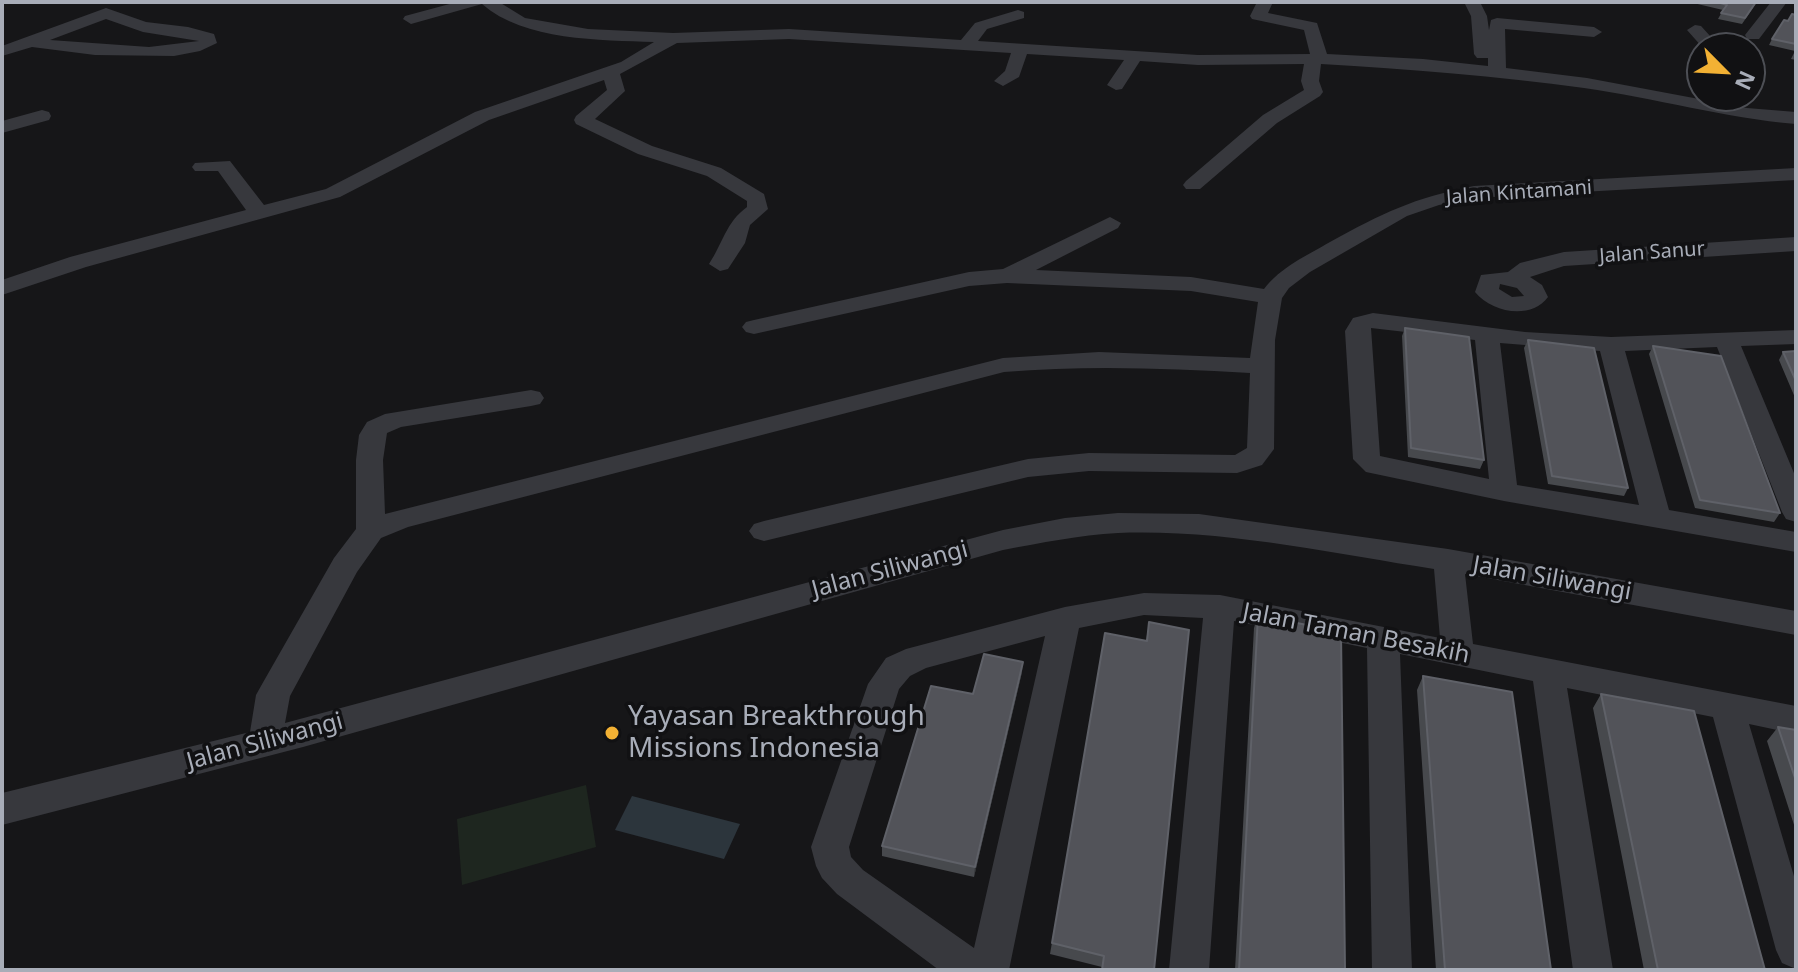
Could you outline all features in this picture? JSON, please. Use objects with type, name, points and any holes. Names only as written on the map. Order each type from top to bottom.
[{"type":"street","points":[[411,19],[476,2]]},
{"type":"street","points":[[489,2],[510,18],[564,31],[673,38],[789,34],[1224,61],[1409,63],[1607,86],[1786,118]]},
{"type":"street","points":[[1193,185],[1270,119],[1314,92],[1310,81],[1316,60],[1311,26],[1258,16],[1265,2]]},
{"type":"street","points":[[1472,2],[1479,16],[1491,71]]},
{"type":"street","points":[[1755,32],[1779,2]]},
{"type":"street","points":[[2,51],[31,42],[104,7],[143,27],[198,35],[208,38],[209,43],[201,47],[144,50],[65,48],[31,42]]},
{"type":"street","points":[[966,45],[978,29],[1018,15]]},
{"type":"street","points":[[1491,71],[1497,23],[1594,32]]},
{"type":"street","points":[[3,286],[78,262],[260,215],[357,183],[482,116],[611,72],[637,61],[673,38]]},
{"type":"street","points":[[1003,81],[1013,73],[1021,47]]},
{"type":"street","points":[[1116,85],[1136,55]]},
{"type":"street","points":[[611,72],[616,91],[583,120],[645,150],[714,172],[757,198],[757,209],[740,222],[734,243],[720,264]]},
{"type":"street","points":[[1766,104],[1786,118]]},
{"type":"street","points":[[2,127],[42,116]]},
{"type":"street","points":[[202,167],[223,165],[260,215]]},
{"type":"street","name":"Jalan Kintamani","points":[[1270,297],[1281,283],[1302,267],[1400,212],[1434,200],[1474,192],[1796,174]]},
{"type":"street","points":[[1007,276],[1110,223]]},
{"type":"street","name":"Jalan Sanur","points":[[1513,279],[1528,268],[1564,259],[1796,244]]},
{"type":"street","points":[[754,327],[969,279],[1007,276],[1191,284],[1270,297],[1261,366],[1260,449],[1252,459],[1237,464],[1089,462],[1028,468],[764,531]]},
{"type":"street","points":[[1796,337],[1611,344],[1487,334],[1373,320],[1361,323],[1357,331],[1367,459],[1389,470],[1796,542]]},
{"type":"street","points":[[1487,334],[1504,492]]},
{"type":"street","points":[[1727,341],[1796,512]]},
{"type":"street","points":[[1611,344],[1657,518]]},
{"type":"street","points":[[265,743],[273,695],[345,566],[371,531],[399,519],[1003,365],[1044,360],[1139,360],[1261,366]]},
{"type":"street","points":[[371,531],[370,455],[376,429],[394,420],[531,398]]},
{"type":"street","name":"Jalan Siliwangi","points":[[2,809],[265,743],[931,559],[1065,528],[1118,523],[1199,524],[1448,560],[1796,623]]},
{"type":"street","points":[[1448,560],[1458,654]]},
{"type":"street","name":"Jalan Taman Besakih","points":[[972,970],[850,882],[835,866],[830,847],[884,684],[898,667],[917,658],[1065,619],[1144,604],[1220,607],[1796,720]]},
{"type":"street","points":[[1189,970],[1220,607]]},
{"type":"street","points":[[989,970],[1065,619]]},
{"type":"street","points":[[1383,639],[1392,970]]},
{"type":"street","points":[[1548,671],[1593,970]]},
{"type":"street","points":[[1727,706],[1796,950]]},
{"type":"shaded area","points":[[586,785],[596,847],[462,885],[457,819]]},
{"type":"shaded area","points":[[632,796],[740,824],[724,859],[615,830]]},
{"type":"building","points":[[1717,2],[1756,2],[1745,18],[1721,13],[1727,5]]},
{"type":"building","points":[[1792,14],[1796,15],[1796,44],[1772,39],[1784,20],[1788,21]]},
{"type":"building","points":[[1405,328],[1469,337],[1484,460],[1411,448]]},
{"type":"building","points":[[1528,340],[1594,348],[1628,488],[1552,476]]},
{"type":"building","points":[[1653,346],[1721,356],[1780,513],[1700,500]]},
{"type":"building","points":[[1796,351],[1796,381],[1783,352]]},
{"type":"building","points":[[1258,615],[1341,632],[1345,970],[1239,970]]},
{"type":"building","points":[[1149,622],[1189,630],[1154,970],[1102,970],[1104,956],[1052,943],[1105,633],[1147,641]]},
{"type":"building","points":[[984,654],[1023,662],[975,867],[882,846],[931,686],[973,694]]},
{"type":"building","points":[[1423,676],[1512,692],[1551,970],[1445,970]]},
{"type":"building","points":[[1601,694],[1694,711],[1765,970],[1658,970]]},
{"type":"building","points":[[1778,727],[1796,730],[1796,781]]},
{"type":"place","name":"Yayasan Breakthrough Missions Indonesia","points":[[612,733]]}]
